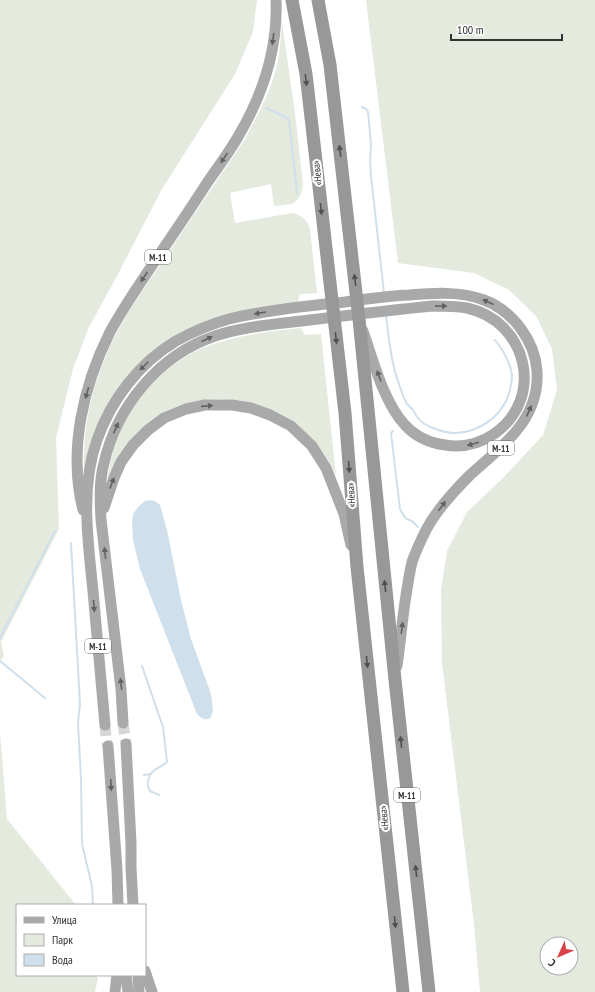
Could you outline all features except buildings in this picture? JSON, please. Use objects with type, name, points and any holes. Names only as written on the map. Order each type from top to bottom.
[{"type":"highway","name":"«Нева»","points":[[292,0],[306,74],[345,413],[357,567],[403,992]]},
{"type":"highway","name":"М-11","points":[[318,0],[330,65],[359,319],[395,680],[429,992]]},
{"type":"main road","name":"М-11","points":[[87,526],[79,494],[77,470],[78,439],[88,387],[110,332],[128,301],[239,135],[255,104],[267,74],[274,38],[276,0]]},
{"type":"main road","name":"М-11","points":[[105,725],[87,526],[88,477],[96,441],[111,408],[125,387],[156,354],[173,342],[210,325],[228,319],[299,307],[431,293],[451,293],[474,297],[485,300],[498,307],[520,328],[530,342],[537,370],[535,394],[526,418],[518,429],[467,478],[446,501],[427,527],[412,562],[408,580],[395,680]]},
{"type":"main road","name":"М-11","points":[[124,723],[101,520],[100,495],[103,464],[109,445],[122,416],[134,395],[165,364],[180,353],[213,336],[232,331],[260,326],[402,309],[433,306],[467,308],[492,318],[503,327],[512,337],[520,352],[524,375],[523,390],[514,414],[507,423],[488,438],[465,446],[452,447],[428,441],[417,435],[399,418],[390,404],[359,319]]},
{"type":"main road","name":"М-11","points":[[101,520],[107,498],[121,462],[133,445],[148,430],[164,418],[186,409],[205,405],[232,405],[251,408],[270,415],[291,426],[312,446],[326,468],[344,514],[357,567]]},
{"type":"main road","points":[[126,744],[133,904]]},
{"type":"main road","points":[[108,746],[118,904]]},
{"type":"main road","points":[[146,974],[152,992]]},
{"type":"main road","points":[[115,992],[118,976]]},
{"type":"main road","points":[[126,976],[128,992]]},
{"type":"main road","points":[[138,976],[139,992]]},
{"type":"green space","points":[[0,0],[257,0],[253,32],[235,74],[162,189],[89,327],[73,369],[56,438],[59,529],[1,642],[4,656],[0,662]]},
{"type":"green space","points":[[366,0],[595,0],[595,992],[480,992],[474,924],[442,663],[441,590],[447,551],[467,512],[503,478],[543,435],[557,390],[552,349],[536,316],[509,290],[474,273],[398,263]]},
{"type":"green space","points":[[282,22],[295,113],[303,185],[302,191],[300,196],[294,202],[286,205],[274,206],[271,184],[230,193],[235,223],[292,213],[299,215],[306,221],[310,229],[317,293],[300,294],[298,302],[207,321],[121,384],[84,479],[85,441],[90,405],[100,370],[107,353],[134,303],[245,139],[255,121],[268,94],[277,65]]},
{"type":"green space","points":[[301,328],[305,335],[321,334],[336,476],[322,451],[310,437],[253,403],[238,400],[218,399],[199,401],[162,415],[106,487],[114,446],[125,419],[144,393],[167,370],[194,352],[220,342],[254,334]]},
{"type":"green space","points":[[0,732],[7,819],[75,904],[16,904],[16,976],[96,976],[98,978],[95,992],[0,992]]},
{"type":"water","points":[[145,501],[155,501],[160,505],[167,530],[181,600],[191,639],[211,694],[213,710],[209,719],[202,718],[197,714],[140,569],[133,540],[133,514]]},
{"type":"waterway","points":[[362,107],[368,112],[371,145],[371,176],[384,293]]},
{"type":"waterway","points":[[266,108],[289,119],[297,193]]},
{"type":"waterway","points":[[386,315],[392,360],[405,400],[421,421],[444,432],[466,432],[486,423],[494,417],[507,399],[512,381],[510,365],[506,356],[495,340]]},
{"type":"waterway","points":[[393,431],[391,433],[400,509],[404,516],[418,527]]},
{"type":"waterway","points":[[0,638],[55,531]]},
{"type":"waterway","points":[[71,543],[80,704],[78,723],[82,844],[92,886],[93,904]]},
{"type":"waterway","points":[[0,661],[45,698]]},
{"type":"waterway","points":[[142,666],[163,727],[167,762],[150,775],[148,783],[150,791],[159,795]]},
{"type":"waterway","points":[[144,775],[150,774]]},
{"type":"tunnel","points":[[123,723],[126,744]]},
{"type":"tunnel","points":[[105,725],[108,746]]}]
